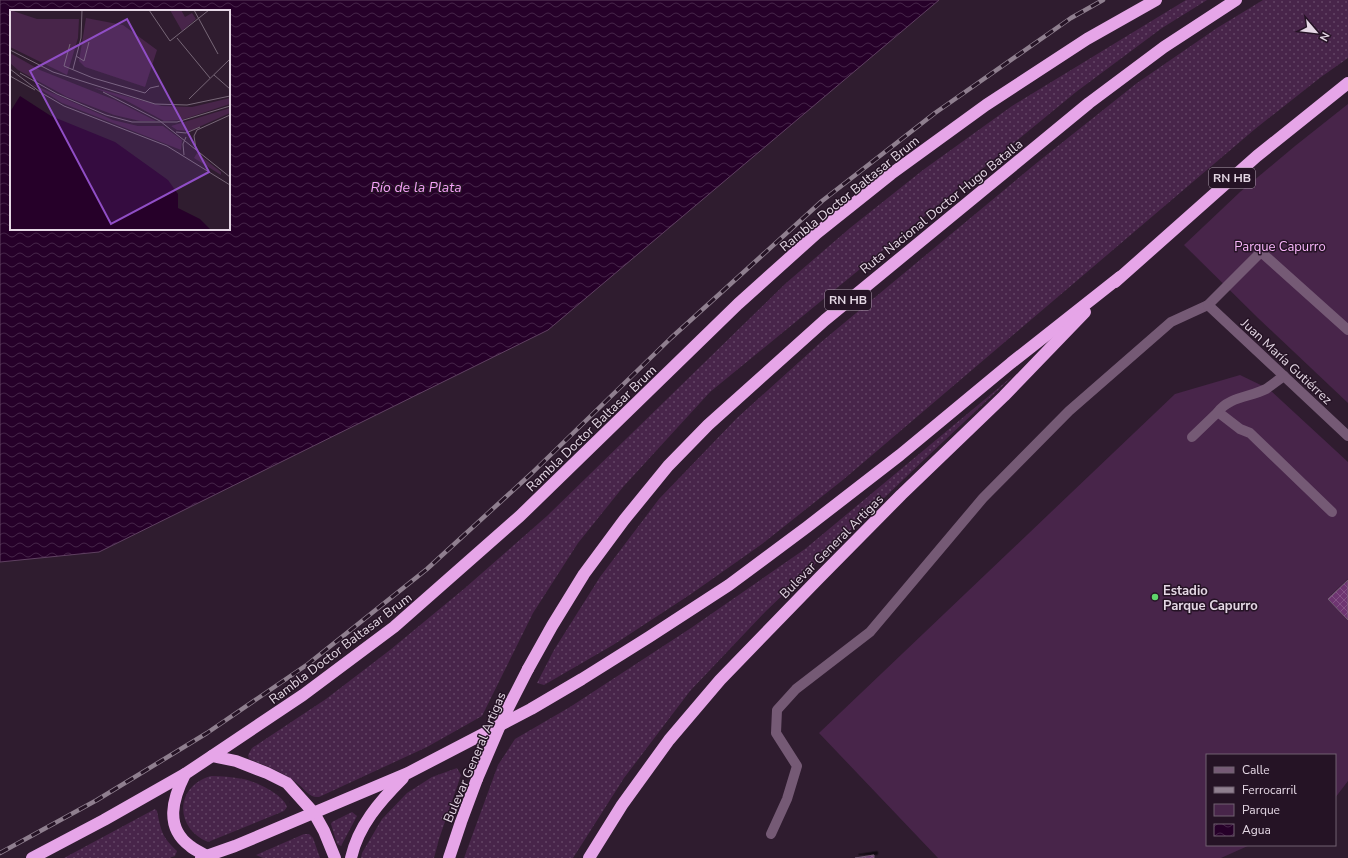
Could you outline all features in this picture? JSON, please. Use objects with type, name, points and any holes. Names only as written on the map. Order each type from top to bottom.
[{"type":"highway","name":"Rambla Doctor Baltasar Brum","points":[[32,858],[104,820],[185,774],[303,695],[394,627],[520,516],[738,304],[823,228],[891,174],[986,105],[1087,39],[1156,0]]},
{"type":"highway","name":"Ruta Nacional Doctor Hugo Batalla","points":[[528,669],[584,574],[624,520],[668,466],[708,425],[825,320],[1089,103],[1164,47],[1236,0]]},
{"type":"highway","name":"RN HB","points":[[1120,277],[1257,156],[1348,83]]},
{"type":"highway","points":[[185,774],[178,787],[172,818],[179,835],[204,857],[235,846],[408,773],[531,709],[649,637],[729,584],[807,527],[900,455],[1011,363],[1120,277]]},
{"type":"highway","name":"Bulevar General Artigas","points":[[589,858],[622,805],[669,740],[720,680],[848,548],[1004,396],[1120,277]]},
{"type":"highway","name":"Bulevar General Artigas","points":[[449,858],[477,779],[504,716],[528,669]]},
{"type":"highway","points":[[212,756],[236,761],[267,773],[286,783],[314,813],[324,831],[335,858]]},
{"type":"highway","points":[[351,858],[353,847],[369,817],[383,799],[408,773]]},
{"type":"street","points":[[770,834],[787,799],[797,766],[776,733],[777,710],[796,689],[870,632],[983,498],[1069,411],[1171,322],[1208,305],[1260,252],[1348,330]]},
{"type":"street","name":"Juan María Gutiérrez","points":[[1208,305],[1348,436]]},
{"type":"street","points":[[1192,437],[1229,402],[1265,389],[1284,376]]},
{"type":"street","points":[[1218,412],[1240,429],[1250,433],[1332,512]]},
{"type":"green space","points":[[1186,0],[1207,0],[1162,28],[1076,92],[710,392],[623,487],[578,543],[533,613],[482,716],[427,747],[319,797],[310,795],[293,780],[281,773],[249,759],[248,755],[252,748],[326,699],[390,650],[465,588],[547,516],[785,284],[850,228],[923,170],[1012,106]]},
{"type":"green space","points":[[1263,0],[1348,0],[1348,58],[1321,77],[1255,129],[844,479],[762,544],[691,594],[613,645],[544,685],[537,683],[554,650],[600,577],[659,499],[737,418],[820,343],[1039,161],[1137,83],[1217,28]]},
{"type":"green space","name":"Parque Capurro","points":[[1348,104],[1348,403],[1258,318],[1184,245],[1240,192]]},
{"type":"green space","points":[[1014,375],[766,611],[690,691],[624,778],[573,858],[464,858],[498,765],[515,739],[570,707],[691,628],[805,549]]},
{"type":"green space","name":"Estadio Parque Capurro","points":[[1240,375],[1269,389],[1348,462],[1348,781],[1336,797],[1336,754],[1206,754],[1206,846],[1248,846],[1221,858],[938,858],[819,733],[1175,394]]},
{"type":"green space","points":[[457,768],[461,775],[434,858],[361,858],[362,853],[382,819],[407,793],[432,777]]},
{"type":"green space","points":[[211,776],[223,776],[248,780],[275,793],[285,802],[287,807],[284,811],[208,842],[197,836],[189,827],[183,808],[185,798],[191,789],[199,781]]},
{"type":"green space","points":[[155,809],[157,811],[165,837],[177,851],[175,856],[169,858],[64,858]]},
{"type":"green space","points":[[352,812],[357,816],[341,846],[337,844],[331,824],[332,822]]},
{"type":"green space","points":[[304,834],[309,834],[313,838],[320,858],[263,858],[256,855]]},
{"type":"water","name":"Río de la Plata","points":[[0,0],[939,0],[548,330],[99,552],[0,562]]},
{"type":"building","points":[[1348,580],[1348,620],[1328,599]]},
{"type":"building","points":[[874,855],[874,858],[855,858]]},
{"type":"railway","points":[[0,853],[97,800],[207,733],[308,664],[427,569],[532,473],[671,338],[822,201],[935,113],[1071,18],[1103,0]]},
{"type":"place","name":"Estadio Parque Capurro","points":[[1155,597]]}]
